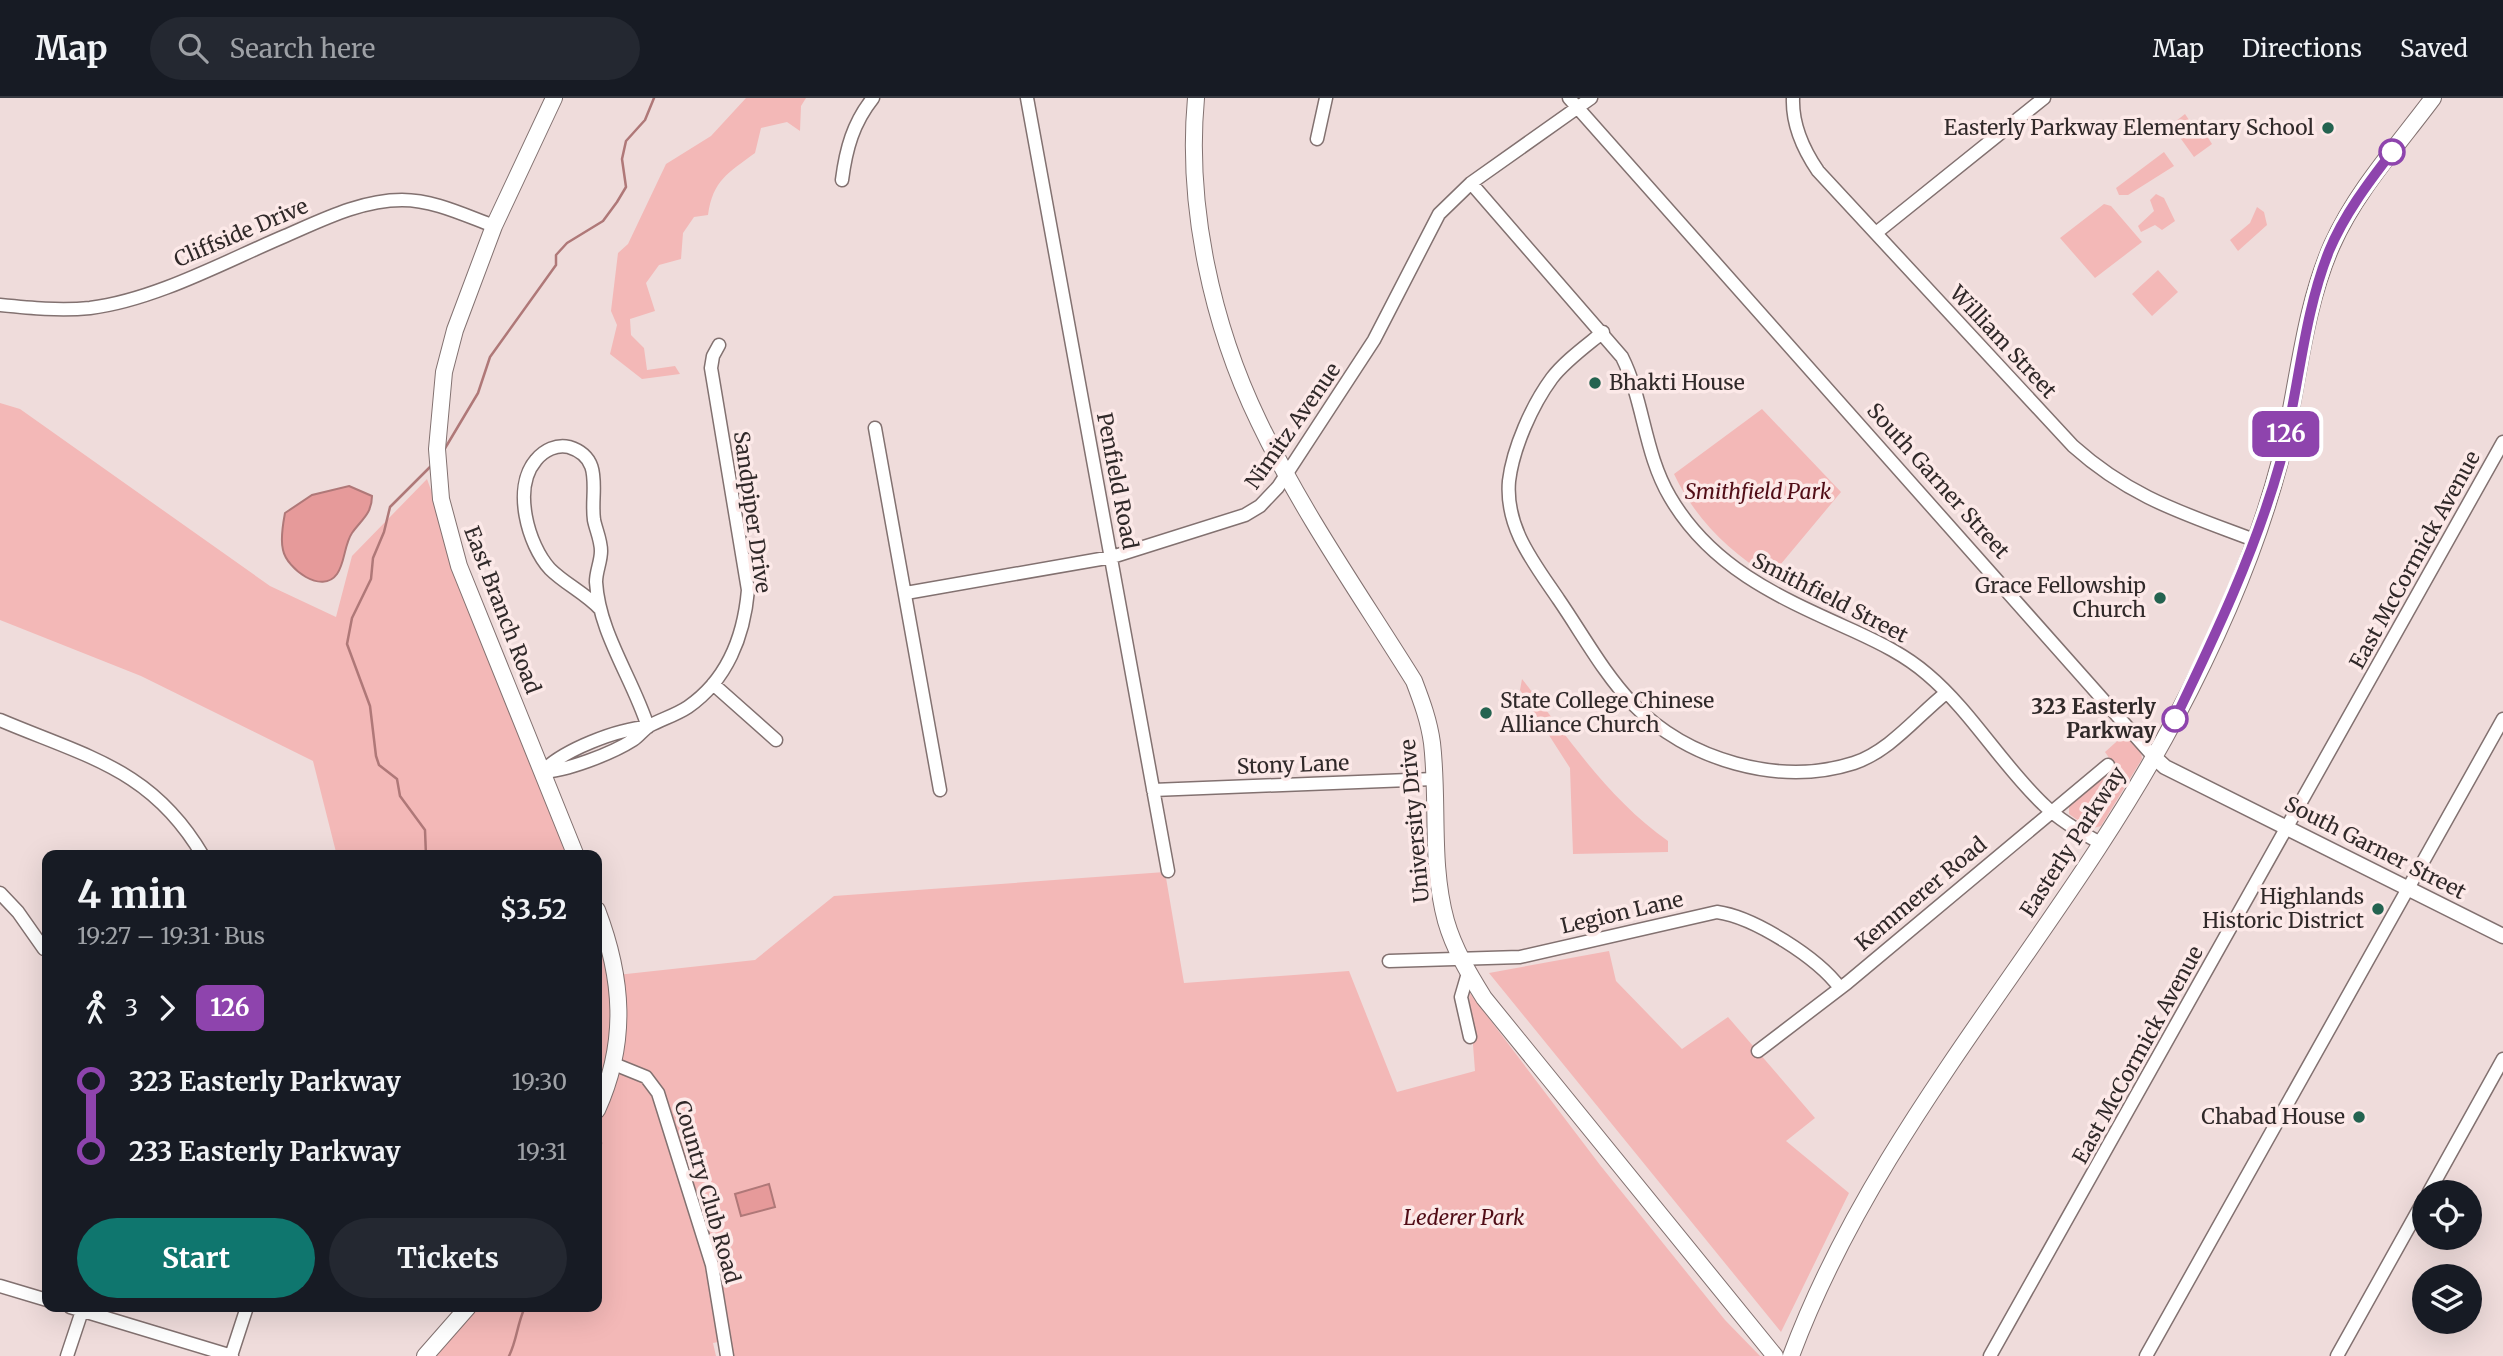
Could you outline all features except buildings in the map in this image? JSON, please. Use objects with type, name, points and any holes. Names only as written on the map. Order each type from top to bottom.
[{"type":"main road","name":"East Branch Road","points":[[554,98],[494,226],[455,330],[444,372],[438,426],[439,486],[459,566],[574,850]]},
{"type":"main road","name":"University Drive","points":[[1196,98],[1194,142],[1197,197],[1212,288],[1234,358],[1258,420],[1286,475],[1414,681],[1426,714],[1434,779],[1434,823],[1440,892],[1446,919],[1464,965],[1484,998],[1775,1356]]},
{"type":"main road","name":"Easterly Parkway","points":[[1791,1356],[1828,1272],[1887,1164],[2100,843],[2175,719],[2211,646],[2254,540],[2281,458],[2311,311],[2329,252],[2365,188],[2433,98]]},
{"type":"main road","points":[[602,923],[608,938],[619,994],[620,1018],[614,1065],[602,1096]]},
{"type":"main road","points":[[425,1356],[464,1312]]},
{"type":"street","points":[[842,180],[846,148],[856,124],[873,98]]},
{"type":"street","name":"Penfield Road","points":[[1027,98],[1168,871]]},
{"type":"street","points":[[1317,139],[1326,98]]},
{"type":"street","name":"Nimitz Avenue","points":[[906,593],[1112,557],[1245,515],[1272,495],[1374,340],[1427,232],[1439,214],[1471,183],[1573,103],[1591,98]]},
{"type":"street","name":"William Street","points":[[1793,98],[1795,122],[1808,156],[2073,446],[2100,470],[2139,495],[2254,540]]},
{"type":"street","points":[[1876,233],[2044,98]]},
{"type":"street","name":"South Garner Street","points":[[1573,103],[2153,756],[2165,766],[2503,936]]},
{"type":"street","name":"Smithfield Street","points":[[1471,183],[1603,332],[1628,369],[1651,454],[1664,487],[1687,523],[1708,547],[1741,576],[1768,592],[1899,653],[1925,672],[2051,812],[2100,843]]},
{"type":"street","name":"Cliffside Drive","points":[[0,305],[59,310],[117,303],[180,280],[344,211],[380,201],[429,202],[494,226]]},
{"type":"street","points":[[1603,332],[1562,367],[1541,396],[1512,465],[1510,504],[1524,547],[1614,682],[1634,705],[1666,732],[1710,755],[1759,768],[1818,770],[1867,758],[1946,693]]},
{"type":"street","name":"Sandpiper Drive","points":[[542,772],[553,760],[628,728],[648,727],[688,706],[713,684],[728,663],[740,634],[748,590],[711,368],[719,345]]},
{"type":"street","points":[[875,428],[940,790]]},
{"type":"street","name":"East McCormick Avenue","points":[[1990,1356],[2503,442]]},
{"type":"street","points":[[600,609],[545,563],[527,522],[526,499],[531,468],[549,449],[566,446],[583,454],[591,463],[595,475],[594,519],[601,551],[598,566],[600,609],[648,727]]},
{"type":"street","points":[[580,590],[598,566]]},
{"type":"street","points":[[713,684],[776,740]]},
{"type":"street","points":[[2146,1356],[2503,719]]},
{"type":"street","points":[[0,720],[139,782],[172,811],[199,850]]},
{"type":"street","name":"Kemmerer Road","points":[[1758,1051],[1840,988],[2108,765]]},
{"type":"street","name":"Stony Lane","points":[[1153,790],[1434,779]]},
{"type":"street","points":[[0,893],[18,912],[42,946]]},
{"type":"street","name":"Legion Lane","points":[[1389,961],[1464,965],[1520,957],[1717,912],[1741,919],[1804,955],[1824,968],[1840,988]]},
{"type":"street","points":[[1464,965],[1461,997],[1470,1037]]},
{"type":"street","points":[[2436,1180],[2503,1059]]},
{"type":"street","name":"Country Club Road","points":[[614,1065],[646,1077],[658,1093],[712,1265],[726,1356]]},
{"type":"street","points":[[2337,1356],[2412,1222]]},
{"type":"street","points":[[0,1286],[42,1299]]},
{"type":"street","points":[[67,1356],[75,1312]]},
{"type":"street","points":[[86,1312],[232,1356],[245,1312]]},
{"type":"green space","points":[[746,98],[806,98],[801,106],[800,131],[787,122],[761,128],[755,153],[723,178],[714,193],[708,215],[694,217],[683,233],[681,259],[659,265],[646,283],[655,311],[630,319],[631,335],[644,348],[647,370],[675,366],[680,374],[642,379],[610,354],[617,325],[611,311],[618,253],[628,244],[666,164],[711,136]]},
{"type":"green space","points":[[2185,114],[2202,139],[2207,136],[2212,144],[2194,157],[2171,125]]},
{"type":"green space","points":[[2164,152],[2174,166],[2128,195],[2119,195],[2116,188]]},
{"type":"green space","points":[[2156,194],[2164,198],[2175,221],[2162,230],[2155,225],[2141,232],[2138,226],[2154,211],[2150,200]]},
{"type":"green space","points":[[2104,204],[2111,206],[2142,242],[2095,278],[2060,238]]},
{"type":"green space","points":[[2257,207],[2264,212],[2267,225],[2238,251],[2230,240],[2250,223]]},
{"type":"green space","points":[[2158,270],[2178,292],[2152,316],[2132,294]]},
{"type":"green space","points":[[0,403],[20,409],[270,586],[336,617],[352,556],[427,479],[459,566],[574,850],[335,850],[313,761],[141,676],[0,620]]},
{"type":"green space","name":"Smithfield Park","points":[[1762,409],[1841,492],[1770,577],[1714,533],[1692,505],[1674,474]]},
{"type":"green space","points":[[1522,679],[1607,786],[1626,806],[1668,841],[1668,852],[1573,854],[1570,768],[1520,690]]},
{"type":"green space","points":[[2125,734],[2141,751],[2142,759],[2101,826],[2090,829],[2069,814],[2069,805],[2114,765],[2105,752]]},
{"type":"green space","name":"Lederer Park","points":[[1165,872],[1184,983],[1349,971],[1397,1092],[1475,1071],[1469,992],[1600,1165],[1725,1320],[1760,1356],[727,1356],[723,1341],[713,1343],[716,1356],[425,1356],[464,1312],[602,1312],[602,926],[617,975],[755,960],[834,896]]},
{"type":"green space","points":[[1609,951],[1616,981],[1682,1049],[1728,1017],[1815,1118],[1786,1141],[1849,1193],[1781,1332],[1489,973]]},
{"type":"shaded area","points":[[349,486],[372,496],[370,508],[349,538],[337,574],[331,580],[314,581],[291,565],[283,550],[285,513],[312,495]]},
{"type":"shaded area","points":[[769,1184],[775,1207],[741,1216],[735,1194]]},
{"type":"waterway","points":[[444,450],[478,393],[490,357],[556,265],[556,255],[567,243],[603,221],[626,187],[622,159],[626,141],[645,120],[654,98]]},
{"type":"waterway","points":[[426,850],[425,830],[400,796],[397,779],[379,765],[370,706],[347,644],[352,618],[371,579],[373,558],[384,532],[390,507],[431,466]]},
{"type":"waterway","points":[[509,1356],[523,1312]]},
{"type":"bus line","name":"126","points":[[2175,719],[2239,580],[2267,502],[2281,458],[2311,311],[2329,252],[2343,222],[2392,152]]},
{"type":"place","name":"Easterly Parkway Elementary School","points":[[2328,128]]},
{"type":"place","name":"Bhakti House","points":[[1595,383]]},
{"type":"place","name":"Grace Fellowship Church","points":[[2160,598]]},
{"type":"place","name":"State College Chinese Alliance Church","points":[[1486,713]]},
{"type":"place","name":"323 Easterly Parkway","points":[[2175,719]]},
{"type":"place","name":"Highlands Historic District","points":[[2378,909]]},
{"type":"place","name":"Chabad House","points":[[2359,1117]]}]
